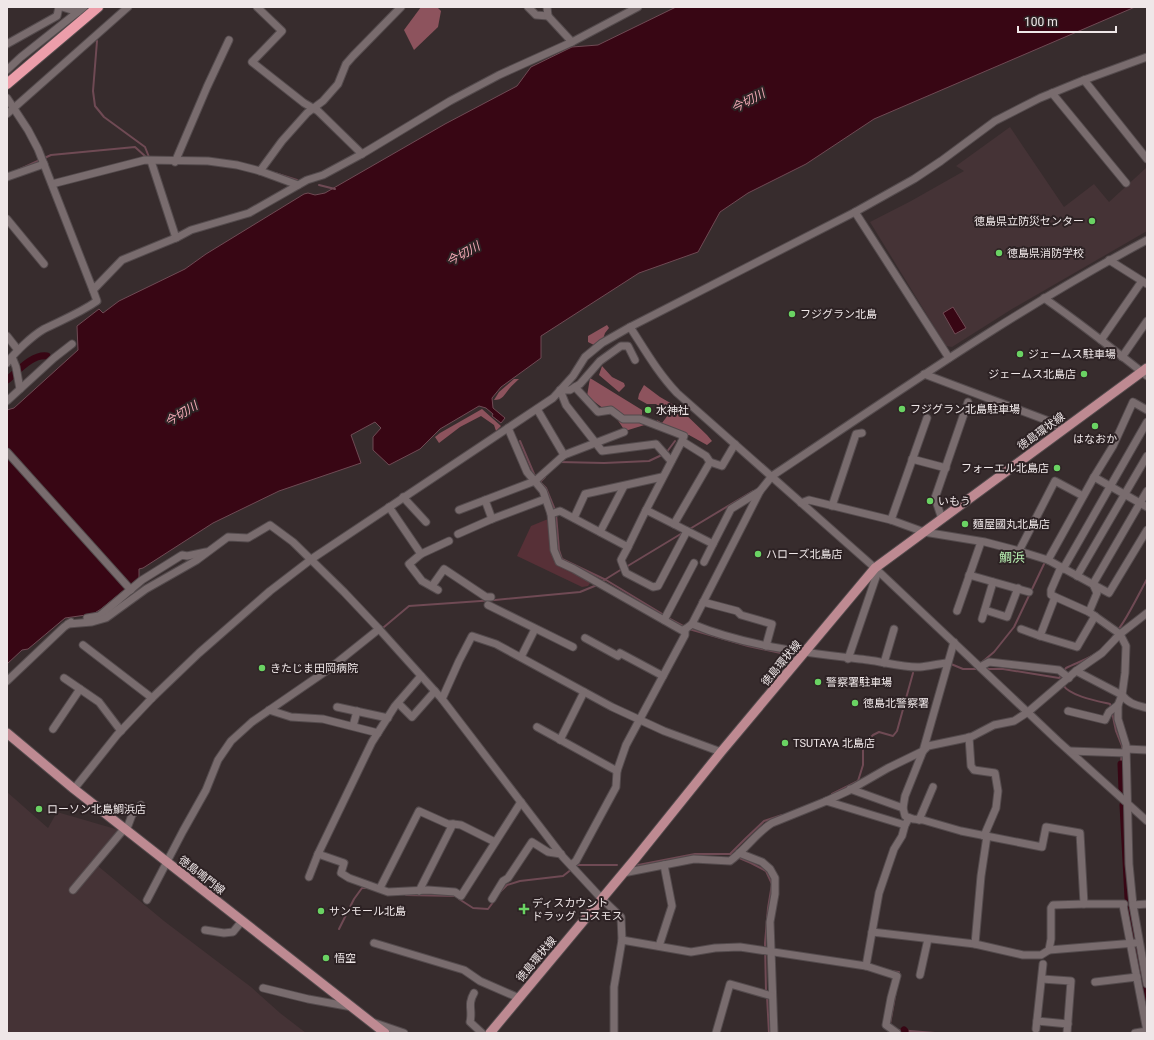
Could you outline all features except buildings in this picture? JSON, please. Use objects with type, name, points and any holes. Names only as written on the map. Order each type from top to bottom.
[{"type":"highway","points":[[7,84],[98,7]]},
{"type":"main road","name":"徳島環状線","points":[[490,1033],[721,752],[876,570],[924,532],[1145,372]]},
{"type":"main road","name":"徳島鳴門線","points":[[7,733],[74,790],[385,1033]]},
{"type":"street","points":[[7,44],[57,16],[59,7]]},
{"type":"street","points":[[62,7],[78,12]]},
{"type":"street","points":[[7,70],[84,7]]},
{"type":"street","points":[[7,114],[128,7]]},
{"type":"street","points":[[257,7],[282,31],[252,62],[304,103],[318,111],[362,154]]},
{"type":"street","points":[[261,169],[287,135],[307,113],[323,101],[338,84],[346,64],[401,7]]},
{"type":"street","points":[[528,7],[536,15],[548,16]]},
{"type":"street","points":[[547,7],[548,16],[572,42]]},
{"type":"street","points":[[93,290],[122,260],[176,238],[191,230],[249,213],[307,180],[323,174],[362,154],[450,101],[572,42],[638,7]]},
{"type":"street","points":[[176,159],[229,40]]},
{"type":"street","points":[[74,790],[121,731],[152,698],[199,653],[270,591],[311,559],[553,398],[573,376],[585,357],[602,343],[630,327],[855,212],[914,179],[941,161],[994,121],[1052,93],[1147,57]]},
{"type":"street","points":[[1084,80],[1147,159]]},
{"type":"street","points":[[1052,93],[1126,184]]},
{"type":"street","points":[[7,98],[31,134],[43,161],[97,301],[81,312],[43,330],[18,350],[7,363]]},
{"type":"street","points":[[52,184],[137,162],[176,159],[208,161],[261,169],[298,185]]},
{"type":"street","points":[[7,177],[43,161]]},
{"type":"street","points":[[152,161],[176,238]]},
{"type":"street","points":[[855,212],[949,358]]},
{"type":"street","points":[[7,218],[44,264]]},
{"type":"street","points":[[508,428],[527,472],[543,491],[551,514],[554,550],[559,562],[683,631],[692,624],[745,523],[760,491],[772,476],[924,374],[1044,298],[1109,260],[1147,240]]},
{"type":"street","points":[[1100,340],[1144,283],[1109,260]]},
{"type":"street","points":[[1044,298],[1084,326],[1122,357],[1145,372]]},
{"type":"street","points":[[1122,357],[1147,322]]},
{"type":"street","points":[[630,327],[664,380],[677,393],[876,570],[1070,751],[1145,817]]},
{"type":"street","points":[[7,336],[18,350]]},
{"type":"street","points":[[7,401],[54,358],[72,344]]},
{"type":"street","points":[[560,390],[570,390],[580,384],[600,361],[621,346],[628,346],[635,360]]},
{"type":"street","points":[[12,356],[16,367],[20,389]]},
{"type":"street","points":[[924,374],[1054,423],[1063,430]]},
{"type":"street","points":[[575,387],[598,412],[611,410],[623,418],[640,419],[684,436],[621,560],[626,573],[653,587],[658,586],[687,531]]},
{"type":"street","points":[[560,390],[566,405],[602,451],[656,444],[671,461]]},
{"type":"street","points":[[942,519],[935,498],[968,402]]},
{"type":"street","points":[[1048,560],[1083,496],[1113,446],[1133,402],[1147,410]]},
{"type":"street","points":[[537,409],[564,455]]},
{"type":"street","points":[[892,520],[926,418]]},
{"type":"street","points":[[1147,422],[1062,568],[1051,590],[1051,595],[1092,614],[1120,634],[1126,646],[1125,673],[1122,695],[1118,705],[1118,719],[1126,751],[1129,864],[1133,905],[1147,984]]},
{"type":"street","points":[[459,510],[535,481],[564,455],[624,432]]},
{"type":"street","points":[[832,506],[856,434],[862,432]]},
{"type":"street","points":[[682,441],[706,456],[710,462],[722,466],[735,444]]},
{"type":"street","points":[[7,452],[130,589]]},
{"type":"street","points":[[1077,576],[1147,456]]},
{"type":"street","points":[[912,459],[946,468]]},
{"type":"street","points":[[674,524],[710,462]]},
{"type":"street","points":[[574,518],[586,494],[662,477]]},
{"type":"street","points":[[1094,477],[1147,507]]},
{"type":"street","points":[[1018,551],[1055,481],[1083,496]]},
{"type":"street","points":[[600,532],[624,486]]},
{"type":"street","points":[[704,562],[731,509],[760,491]]},
{"type":"street","points":[[1093,584],[1147,491]]},
{"type":"street","points":[[403,498],[426,522]]},
{"type":"street","points":[[458,534],[492,519],[546,499]]},
{"type":"street","points":[[485,500],[492,519]]},
{"type":"street","points":[[801,503],[809,500],[892,520],[924,532],[981,542],[1018,551],[1048,560],[1109,593],[1147,530]]},
{"type":"street","points":[[389,507],[421,554]]},
{"type":"street","points":[[646,510],[713,544]]},
{"type":"street","points":[[551,514],[560,511],[628,547]]},
{"type":"street","points":[[68,624],[92,622],[106,618],[146,589],[197,560],[207,551],[228,537],[248,538],[270,525],[293,542],[344,592],[442,699],[561,854],[601,898],[621,917],[622,940],[614,987],[614,1033]]},
{"type":"street","points":[[449,541],[421,554],[409,564],[422,581],[435,588],[444,569],[486,597],[490,597]]},
{"type":"street","points":[[957,611],[981,542]]},
{"type":"street","points":[[7,681],[68,624],[75,620],[99,616],[142,580],[182,555],[188,556],[207,551]]},
{"type":"street","points":[[664,620],[694,563]]},
{"type":"street","points":[[848,659],[876,570]]},
{"type":"street","points":[[970,575],[1029,592]]},
{"type":"street","points":[[982,619],[994,582]]},
{"type":"street","points":[[1020,629],[1077,647],[1092,614],[1097,593],[1093,584]]},
{"type":"street","points":[[1007,617],[1018,588]]},
{"type":"street","points":[[1040,636],[1055,597]]},
{"type":"street","points":[[703,602],[737,611],[741,616],[772,624],[766,646]]},
{"type":"street","points":[[488,605],[573,647]]},
{"type":"street","points":[[985,610],[1014,620]]},
{"type":"street","points":[[623,873],[694,859],[730,861],[772,823],[826,801],[923,751],[928,746],[969,737],[994,725],[1014,721],[1028,712],[1076,671],[1102,653],[1120,634],[1147,613]]},
{"type":"street","points":[[692,624],[709,632],[766,646],[848,659],[919,667],[947,663]]},
{"type":"street","points":[[884,662],[894,628]]},
{"type":"street","points":[[147,900],[166,862],[206,790],[218,760],[231,741],[269,710],[329,669],[379,629]]},
{"type":"street","points":[[521,657],[535,629]]},
{"type":"street","points":[[571,865],[576,861],[616,787],[617,771],[626,745],[685,635],[685,629]]},
{"type":"street","points":[[442,699],[472,636],[496,644],[584,692],[640,720],[664,731],[721,752]]},
{"type":"street","points":[[585,638],[618,656],[620,653],[662,676]]},
{"type":"street","points":[[954,642],[923,751],[906,796],[903,808],[905,816],[961,832],[1042,847],[1046,827],[1080,833],[1084,904]]},
{"type":"street","points":[[83,645],[152,698]]},
{"type":"street","points":[[982,669],[989,662],[1059,670],[1069,678]]},
{"type":"street","points":[[1076,671],[1122,695],[1127,702],[1147,708]]},
{"type":"street","points":[[309,877],[318,854],[378,733],[398,703],[421,676]]},
{"type":"street","points":[[64,678],[99,702],[121,731]]},
{"type":"street","points":[[53,729],[80,689]]},
{"type":"street","points":[[398,703],[412,717],[435,691]]},
{"type":"street","points":[[560,740],[584,692]]},
{"type":"street","points":[[1068,711],[1105,720],[1109,712],[1118,705]]},
{"type":"street","points":[[337,707],[388,718]]},
{"type":"street","points":[[269,710],[291,716],[353,726],[378,733]]},
{"type":"street","points":[[353,726],[357,711]]},
{"type":"street","points":[[537,728],[617,771]]},
{"type":"street","points":[[969,737],[971,766],[974,770],[995,773],[998,791],[996,808],[986,836],[975,944]]},
{"type":"street","points":[[1070,751],[1118,753],[1147,750]]},
{"type":"street","points":[[919,820],[933,788]]},
{"type":"street","points":[[850,789],[903,808]]},
{"type":"street","points":[[826,801],[905,825]]},
{"type":"street","points":[[318,854],[344,863],[341,873],[367,888],[380,888],[388,892],[455,892],[461,896],[521,802]]},
{"type":"street","points":[[73,890],[125,830],[130,813],[141,805]]},
{"type":"street","points":[[380,888],[419,811],[448,824],[461,826],[495,842]]},
{"type":"street","points":[[866,966],[879,893],[894,849],[902,836],[905,825],[910,818]]},
{"type":"street","points":[[419,891],[453,824]]},
{"type":"street","points":[[492,899],[503,881],[508,878],[532,842],[548,852],[561,854]]},
{"type":"street","points":[[739,853],[762,862],[770,869],[775,878],[775,894],[770,922],[774,1033]]},
{"type":"street","points":[[659,946],[672,906],[664,865]]},
{"type":"street","points":[[1049,950],[1051,939],[1051,908],[1053,905],[1123,904],[1147,1031],[1135,1033]]},
{"type":"street","points":[[1133,905],[1147,904]]},
{"type":"street","points":[[205,930],[224,933],[233,932],[242,921]]},
{"type":"street","points":[[872,932],[975,944],[1023,955],[1040,955],[1049,950],[1140,943]]},
{"type":"street","points":[[920,975],[928,939]]},
{"type":"street","points":[[622,940],[691,952],[715,948],[740,947],[771,951],[866,966],[897,976],[886,1025],[897,1033]]},
{"type":"street","points":[[374,943],[464,970],[480,981],[519,998]]},
{"type":"street","points":[[1036,1029],[1043,964]]},
{"type":"street","points":[[1095,982],[1137,976]]},
{"type":"street","points":[[1042,979],[1071,981],[1067,1033]]},
{"type":"street","points":[[716,1033],[717,1017],[730,984],[763,992],[772,996]]},
{"type":"street","points":[[263,988],[308,1000],[352,1007]]},
{"type":"street","points":[[474,993],[469,1001],[471,1014],[470,1022],[482,1033]]},
{"type":"street","points":[[1037,1021],[1068,1024]]},
{"type":"street","points":[[371,1022],[404,1033]]},
{"type":"shaded area","points":[[421,7],[437,7],[441,11],[438,27],[414,50],[404,30]]},
{"type":"shaded area","name":"徳島県消防学校","points":[[1010,127],[1064,207],[1094,184],[1109,202],[1147,167],[1147,231],[1012,309],[952,347],[946,346],[870,222],[964,171],[956,166]]},
{"type":"shaded area","points":[[607,325],[609,328],[603,339],[594,345],[588,342],[588,336]]},
{"type":"shaded area","points":[[602,366],[612,377],[624,383],[625,386],[619,392],[599,375]]},
{"type":"shaded area","points":[[590,378],[642,410],[642,416],[651,423],[625,431],[617,419],[587,396]]},
{"type":"shaded area","points":[[514,379],[519,379],[503,397],[494,400],[499,392]]},
{"type":"shaded area","points":[[644,385],[660,397],[679,408],[712,441],[707,445],[689,435],[685,435],[658,423],[657,420],[662,423],[668,415],[656,404],[647,404],[638,399]]},
{"type":"shaded area","points":[[482,409],[501,426],[496,431],[494,425],[481,416],[460,427],[439,443],[435,437],[440,433]]},
{"type":"shaded area","points":[[548,519],[556,563],[563,568],[576,572],[591,582],[588,586],[582,587],[517,556],[531,526]]},
{"type":"shaded area","points":[[7,792],[48,828],[57,812],[119,830],[98,866],[164,921],[251,987],[280,1013],[306,1033],[7,1033]]},
{"type":"water","name":"今切川","points":[[676,7],[1135,7],[874,119],[806,164],[748,193],[720,212],[698,252],[639,273],[541,336],[541,358],[501,387],[492,398],[493,408],[505,418],[501,423],[492,416],[493,414],[486,408],[479,406],[440,429],[420,449],[389,465],[373,450],[373,437],[381,428],[375,422],[351,435],[361,463],[279,491],[213,523],[143,568],[139,569],[139,578],[101,609],[93,614],[65,618],[28,649],[22,650],[7,664],[7,410],[14,408],[78,350],[77,326],[99,309],[103,313],[119,301],[185,269],[206,254],[304,194],[308,193],[315,195],[325,193],[445,124],[517,86],[531,67],[572,47],[598,45]]},
{"type":"water","points":[[953,307],[966,328],[955,334],[943,313]]},
{"type":"waterway","points":[[97,41],[93,91],[95,106],[104,117],[145,147],[149,157]]},
{"type":"waterway","points":[[18,170],[51,155],[135,147],[146,157]]},
{"type":"waterway","points":[[275,173],[297,180]]},
{"type":"waterway","points":[[319,185],[335,189]]},
{"type":"waterway","points":[[7,380],[31,360],[41,356],[47,356]]},
{"type":"waterway","points":[[520,441],[537,478]]},
{"type":"waterway","points":[[559,462],[604,463],[649,461],[666,453],[675,441]]},
{"type":"waterway","points":[[545,477],[540,482],[546,488],[555,510]]},
{"type":"waterway","points":[[688,530],[753,491]]},
{"type":"waterway","points":[[556,514],[559,550],[562,559],[606,580],[664,615]]},
{"type":"waterway","points":[[626,567],[684,532]]},
{"type":"waterway","points":[[981,663],[994,652],[1014,627],[1044,564]]},
{"type":"waterway","points":[[601,582],[622,569]]},
{"type":"waterway","points":[[1064,671],[1066,668],[1094,655],[1109,642],[1127,616],[1147,579]]},
{"type":"waterway","points":[[384,627],[409,606],[580,592],[597,585]]},
{"type":"waterway","points":[[668,618],[685,627]]},
{"type":"waterway","points":[[689,629],[748,646],[790,655]]},
{"type":"waterway","points":[[951,664],[963,669],[978,669]]},
{"type":"waterway","points":[[985,669],[1003,669],[1059,678],[1062,675]]},
{"type":"waterway","points":[[832,794],[858,781],[863,765],[863,749],[866,742],[873,735],[879,732],[893,736],[897,731],[913,673]]},
{"type":"waterway","points":[[1063,685],[1071,692],[1091,700],[1110,704],[1111,707]]},
{"type":"waterway","points":[[1112,712],[1116,731],[1122,746],[1121,764]]},
{"type":"waterway","points":[[1121,764],[1122,790]]},
{"type":"waterway","points":[[1123,805],[1128,898],[1147,1011]]},
{"type":"waterway","points":[[638,865],[695,854],[730,854],[764,821],[782,815]]},
{"type":"waterway","points":[[730,854],[766,871],[772,884],[765,943],[766,992]]},
{"type":"waterway","points":[[501,891],[507,885],[520,881],[563,876],[577,865],[617,865]]},
{"type":"waterway","points":[[339,929],[354,899],[362,888],[367,888]]},
{"type":"waterway","points":[[406,895],[456,896]]},
{"type":"waterway","points":[[459,899],[473,908],[488,909],[494,901]]},
{"type":"waterway","points":[[891,971],[899,972],[899,975]]},
{"type":"waterway","points":[[890,1024],[896,991]]},
{"type":"waterway","points":[[767,996],[769,1033]]},
{"type":"waterway","points":[[898,1030],[935,1033]]},
{"type":"place","name":"徳島県立防災センター","points":[[1092,221]]},
{"type":"place","name":"徳島県消防学校","points":[[999,253]]},
{"type":"place","name":"フジグラン北島","points":[[792,314]]},
{"type":"place","name":"ジェームス駐車場","points":[[1020,354]]},
{"type":"place","name":"ジェームス北島店","points":[[1084,374]]},
{"type":"place","name":"フジグラン北島駐車場","points":[[902,409]]},
{"type":"place","name":"水神社","points":[[648,410]]},
{"type":"place","name":"はなおか","points":[[1095,426]]},
{"type":"place","name":"フォーエル北島店","points":[[1057,468]]},
{"type":"place","name":"いもう","points":[[930,501]]},
{"type":"place","name":"麵屋國丸北島店","points":[[965,524]]},
{"type":"place","name":"ハローズ北島店","points":[[758,554]]},
{"type":"place","name":"きたじま田岡病院","points":[[262,668]]},
{"type":"place","name":"警察署駐車場","points":[[818,682]]},
{"type":"place","name":"徳島北警察署","points":[[855,703]]},
{"type":"place","name":"TSUTAYA 北島店","points":[[785,743]]},
{"type":"place","name":"ローソン北島鯛浜店","points":[[39,809]]},
{"type":"place","name":"ディスカウント ドラッグ コスモス","points":[[524,909]]},
{"type":"place","name":"サンモール北島","points":[[321,911]]},
{"type":"place","name":"悟空","points":[[326,958]]},
{"type":"district","name":"鯛浜","points":[[1012,557]]}]
